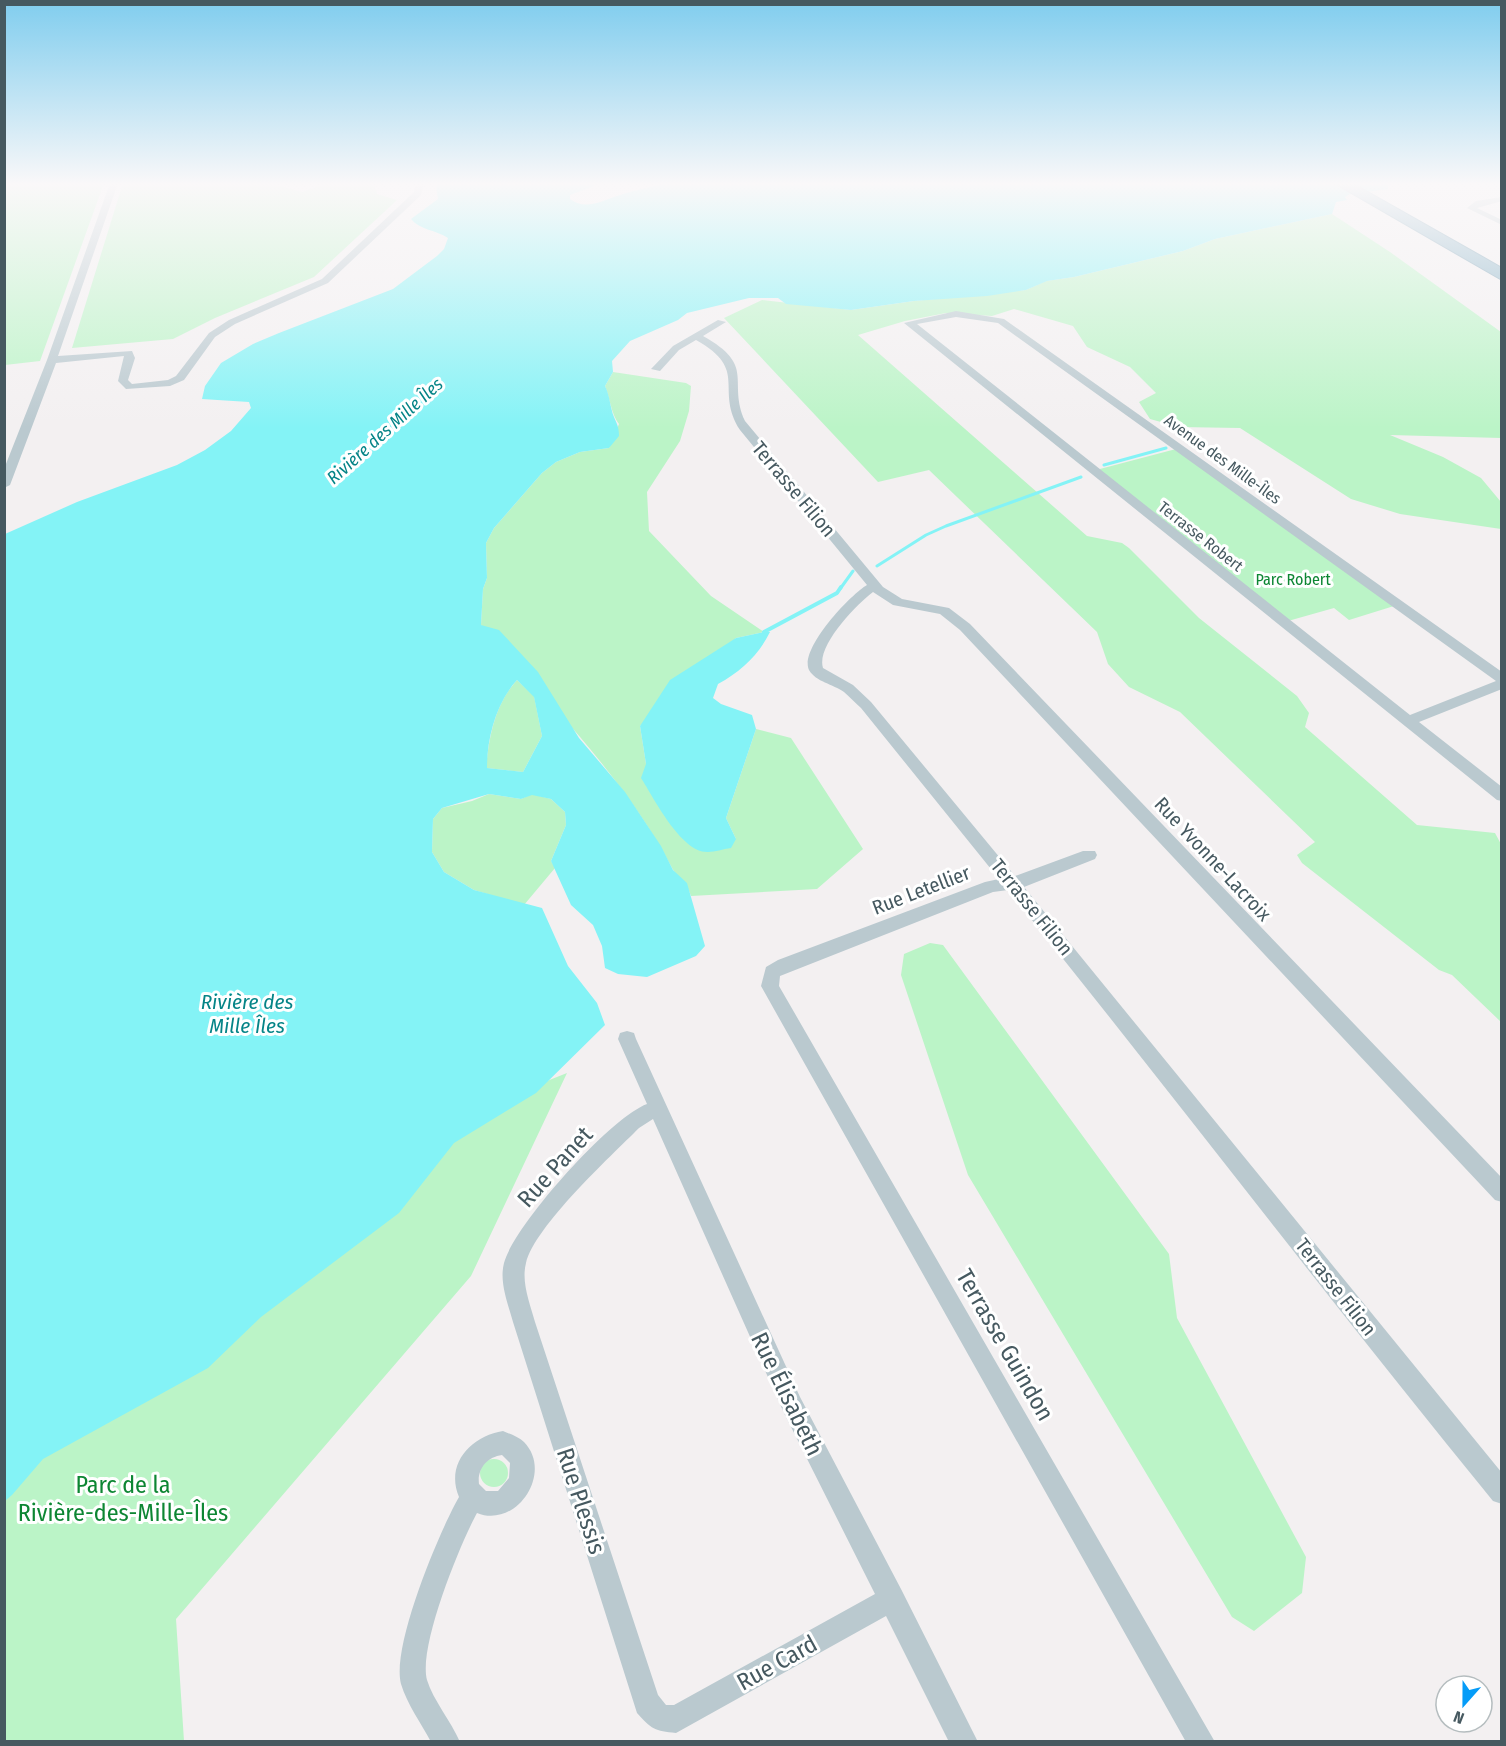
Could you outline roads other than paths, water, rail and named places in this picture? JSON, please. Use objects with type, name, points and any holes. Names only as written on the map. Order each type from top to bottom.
[{"type":"highway","points":[[1485,264],[1502,275]]},
{"type":"street","points":[[5,485],[85,264]]},
{"type":"street","points":[[52,360],[128,353],[130,358],[123,381],[130,387],[170,383],[180,378],[212,335],[232,322],[325,281],[343,264]]},
{"type":"street","name":"Avenue des Mille-Îles","points":[[909,324],[953,314],[1001,321],[1502,682]]},
{"type":"street","points":[[656,369],[676,348],[721,322]]},
{"type":"street","name":"Terrasse Robert","points":[[909,324],[1502,796]]},
{"type":"street","name":"Terrasse Filion","points":[[695,336],[715,348],[731,365],[733,407],[745,430],[875,586],[866,591],[830,632],[815,655],[816,669],[820,674],[848,688],[866,705],[1502,1492]]},
{"type":"street","name":"Rue Yvonne-Lacroix","points":[[875,586],[886,596],[898,602],[944,611],[965,627],[1502,1193]]},
{"type":"street","points":[[1408,721],[1502,682]]},
{"type":"street","name":"Rue Letellier","points":[[771,975],[784,965],[991,886],[1035,877],[1089,855]]},
{"type":"street","name":"Terrasse Guindon","points":[[771,975],[769,981],[772,992],[1201,1742]]},
{"type":"street","name":"Rue Élisabeth","points":[[627,1039],[792,1405],[964,1742]]},
{"type":"street","name":"Rue Panet","points":[[514,1277],[519,1251],[541,1219],[632,1122],[643,1114],[657,1109]]},
{"type":"street","name":"Rue Plessis","points":[[514,1277],[524,1322],[643,1695],[650,1710],[660,1718]]},
{"type":"street","points":[[446,1742],[414,1683],[412,1660],[417,1637],[452,1533],[473,1496]]},
{"type":"street","name":"Rue Card","points":[[660,1718],[670,1720],[690,1712],[892,1598]]},
{"type":"water","name":"Rivière des Mille Îles","points":[[426,264],[1126,264],[1047,281],[1026,290],[851,310],[786,304],[778,298],[749,298],[687,313],[678,320],[630,341],[612,361],[613,372],[605,386],[619,436],[609,448],[580,452],[556,462],[542,473],[494,528],[486,543],[487,578],[483,589],[481,625],[499,630],[538,672],[579,738],[625,792],[661,846],[673,870],[687,883],[705,946],[696,956],[647,977],[618,974],[605,968],[602,946],[593,925],[571,905],[551,861],[566,825],[565,812],[551,799],[532,795],[521,799],[489,794],[442,808],[433,819],[432,852],[444,872],[474,890],[542,908],[568,966],[597,1003],[605,1025],[536,1093],[454,1143],[399,1213],[261,1317],[208,1368],[43,1459],[5,1501],[5,534],[77,502],[177,465],[205,450],[231,431],[251,408],[249,402],[202,399],[205,386],[221,363],[253,344],[393,289]],"holes":[[[517,680],[534,697],[542,736],[523,772],[487,768],[494,721],[503,699]]]},
{"type":"water","points":[[770,632],[754,656],[734,674],[718,684],[713,698],[721,704],[752,715],[756,729],[726,818],[736,839],[731,848],[711,852],[698,850],[688,844],[669,823],[641,778],[646,764],[640,726],[670,680],[736,638]]},
{"type":"waterway","points":[[1104,465],[1166,448]]},
{"type":"waterway","points":[[877,566],[926,535],[946,526],[1081,477]]},
{"type":"waterway","points":[[840,589],[853,571]]},
{"type":"waterway","points":[[764,632],[837,593],[841,587]]},
{"type":"park label","name":"Parc Robert","points":[[1293,579]]},
{"type":"park label","name":"Parc de la Rivière-des-Mille-Îles","points":[[123,1499]]}]
